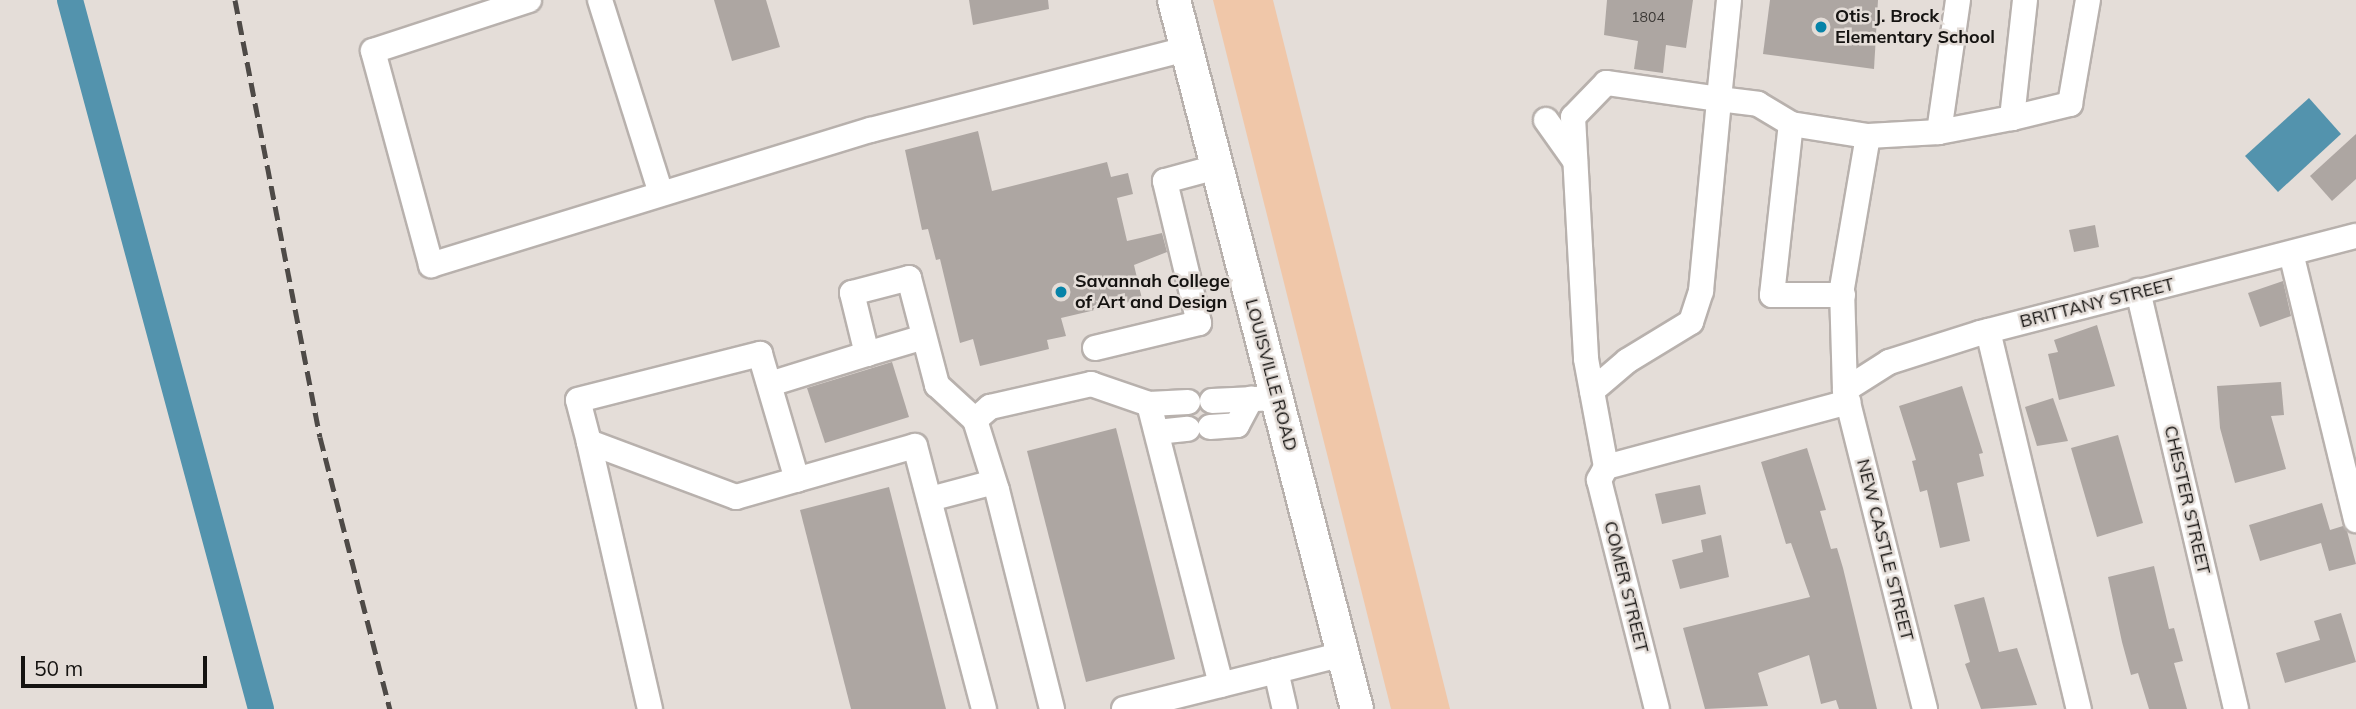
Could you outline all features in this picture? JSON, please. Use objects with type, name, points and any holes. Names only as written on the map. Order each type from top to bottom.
[{"type":"main road","name":"LOUISVILLE ROAD","points":[[1174,0],[1217,167],[1264,398],[1343,654],[1357,709]]},
{"type":"street","points":[[529,0],[373,51],[432,265],[871,130],[1186,49]]},
{"type":"street","points":[[600,0],[661,193]]},
{"type":"street","points":[[1592,391],[1627,361],[1691,322],[1701,291],[1729,0]]},
{"type":"street","points":[[1938,132],[1958,0]]},
{"type":"street","points":[[2012,118],[2025,0]]},
{"type":"street","points":[[1719,99],[1758,104],[1791,124],[1868,136],[1938,132],[2070,104],[2088,0]]},
{"type":"street","name":"COMER STREET","points":[[1657,709],[1599,480],[1606,467],[1586,359],[1573,117],[1606,83],[1719,99]]},
{"type":"street","points":[[1546,120],[1575,161]]},
{"type":"street","points":[[1791,124],[1772,295],[1843,295]]},
{"type":"street","name":"NEW CASTLE STREET","points":[[1868,136],[1843,295],[1847,396],[1925,709]]},
{"type":"street","points":[[1095,348],[1199,323],[1165,181],[1217,167]]},
{"type":"street","name":"BRITTANY STREET","points":[[1606,467],[1847,396],[1889,362],[1988,331],[2138,291],[2292,257],[2356,236]]},
{"type":"street","points":[[2292,257],[2356,520]]},
{"type":"street","points":[[867,354],[852,293],[909,278],[937,385],[975,420],[994,482],[1052,709]]},
{"type":"street","name":"CHESTER STREET","points":[[2138,291],[2236,709]]},
{"type":"street","points":[[1988,331],[2079,709]]},
{"type":"street","points":[[770,384],[924,337]]},
{"type":"street","points":[[650,709],[578,400],[760,354],[797,480]]},
{"type":"street","points":[[975,420],[990,407],[1091,384],[1149,404],[1264,398]]},
{"type":"street","points":[[1157,432],[1237,425],[1264,398]]},
{"type":"street","points":[[1149,404],[1221,685]]},
{"type":"street","points":[[589,442],[736,497],[915,446],[984,709]]},
{"type":"street","points":[[930,499],[994,482]]},
{"type":"street","points":[[1124,709],[1343,654]]},
{"type":"street","points":[[1276,671],[1285,709]]},
{"type":"shaded area","points":[[1213,0],[1273,0],[1450,709],[1391,709]]},
{"type":"water","points":[[2309,98],[2341,134],[2278,192],[2245,156]]},
{"type":"building","points":[[714,0],[766,0],[780,47],[732,61]]},
{"type":"building","points":[[969,0],[1048,0],[1049,9],[973,25]]},
{"type":"building","points":[[1607,0],[1693,0],[1686,48],[1666,45],[1663,73],[1634,69],[1638,41],[1604,35]]},
{"type":"building","name":"Otis J. Brock Elementary School","points":[[1770,0],[1878,0],[1874,69],[1763,54]]},
{"type":"building","points":[[978,131],[992,191],[1107,162],[1111,177],[1128,173],[1133,194],[1117,198],[1127,241],[1162,233],[1167,252],[1134,265],[1142,299],[1061,318],[1066,336],[1047,340],[1049,349],[980,366],[973,339],[960,343],[940,259],[936,260],[928,229],[922,230],[905,150]]},
{"type":"building","points":[[2356,134],[2356,179],[2332,201],[2310,176]]},
{"type":"building","points":[[2095,225],[2099,247],[2074,252],[2069,230]]},
{"type":"building","points":[[2283,281],[2291,316],[2260,327],[2248,293]]},
{"type":"building","points":[[2097,325],[2115,386],[2059,400],[2048,354],[2058,352],[2054,340]]},
{"type":"building","points":[[892,362],[909,417],[825,443],[807,388]]},
{"type":"building","points":[[2281,382],[2284,415],[2271,416],[2286,469],[2235,483],[2220,428],[2217,386]]},
{"type":"building","points":[[1962,386],[1983,453],[1979,454],[1984,476],[1957,483],[1970,541],[1940,548],[1927,490],[1920,492],[1912,461],[1916,460],[1899,406]]},
{"type":"building","points":[[2053,398],[2068,441],[2037,446],[2025,407]]},
{"type":"building","points":[[1116,428],[1175,659],[1086,682],[1027,451]]},
{"type":"building","points":[[2118,435],[2143,523],[2097,537],[2071,448]]},
{"type":"building","points":[[1807,448],[1826,510],[1820,511],[1831,549],[1837,548],[1843,568],[1877,709],[1839,709],[1836,700],[1821,704],[1809,655],[1758,673],[1768,706],[1705,709],[1683,628],[1810,597],[1791,543],[1786,544],[1761,462]]},
{"type":"building","points":[[1700,485],[1706,514],[1662,524],[1655,494]]},
{"type":"building","points":[[889,487],[946,709],[851,709],[800,510]]},
{"type":"building","points":[[2322,503],[2330,530],[2343,526],[2347,531],[2356,564],[2329,571],[2321,543],[2260,561],[2249,525]]},
{"type":"building","points":[[1721,535],[1729,577],[1680,589],[1672,560],[1703,552],[1701,540]]},
{"type":"building","points":[[2154,566],[2169,629],[2174,628],[2183,661],[2174,663],[2187,709],[2149,709],[2138,673],[2131,675],[2122,642],[2108,577]]},
{"type":"building","points":[[1984,597],[1999,652],[2017,648],[2037,705],[1981,709],[1965,664],[1970,662],[1954,605]]},
{"type":"building","points":[[2341,613],[2356,662],[2285,683],[2276,653],[2320,640],[2314,621]]},
{"type":"waterway","points":[[70,0],[261,709]]},
{"type":"railway","points":[[235,0],[320,437],[390,709]]},
{"type":"place","name":"Otis J. Brock Elementary School","points":[[1821,27]]},
{"type":"place","name":"Savannah College of Art and Design","points":[[1061,292]]}]
